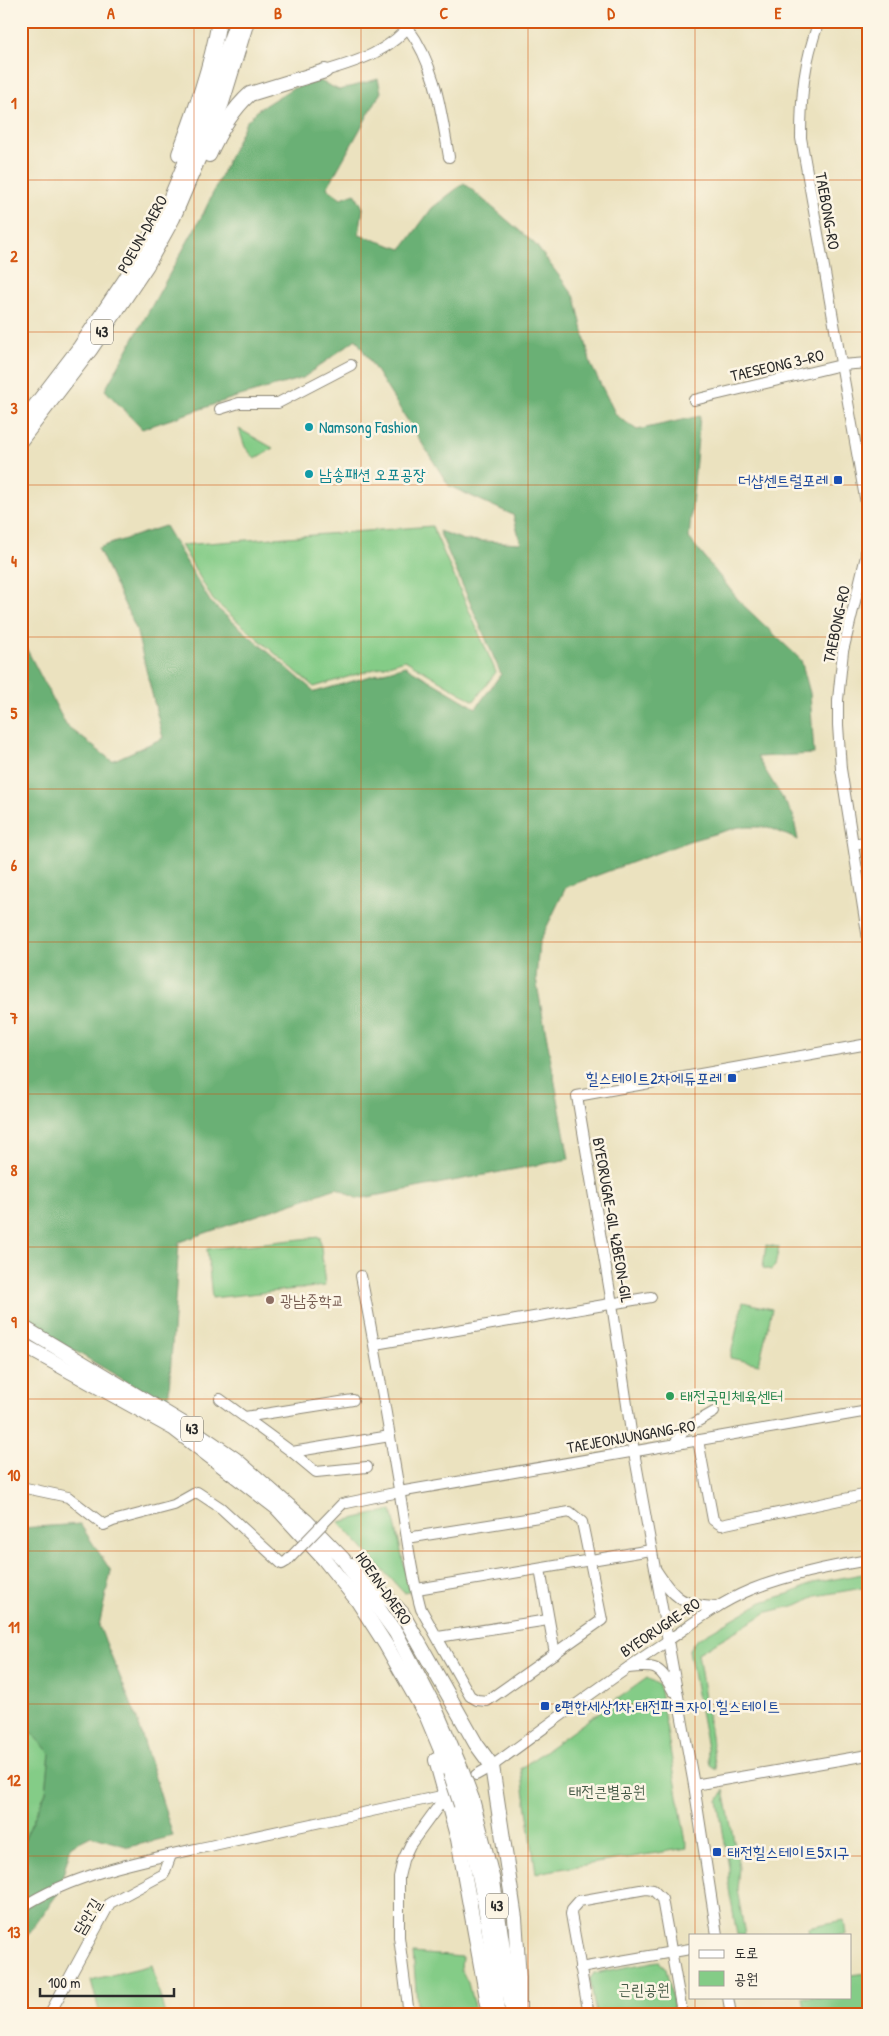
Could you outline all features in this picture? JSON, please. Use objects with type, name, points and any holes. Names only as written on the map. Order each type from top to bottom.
[{"type":"highway","points":[[147,244],[198,100],[216,39],[219,21]]},
{"type":"highway","name":"POEUN-DAERO","points":[[21,424],[80,347],[126,280],[166,209],[195,140],[237,21]]},
{"type":"highway","name":"POEUN-DAERO","points":[[21,440],[90,350],[147,264],[173,218],[222,103],[247,21]]},
{"type":"highway","points":[[173,218],[195,187],[213,145],[240,102],[250,94],[263,89],[325,71]]},
{"type":"highway","name":"HOEAN-DAERO","points":[[21,1326],[184,1424],[235,1459],[279,1496],[343,1559],[396,1634],[434,1706],[455,1770]]},
{"type":"highway","name":"HOEAN-DAERO","points":[[21,1344],[173,1428],[277,1508],[324,1559],[357,1600],[386,1644],[455,1770]]},
{"type":"highway","points":[[324,1559],[347,1600],[394,1670],[449,1792],[490,2015]]},
{"type":"highway","points":[[343,1559],[365,1575],[402,1613],[476,1744],[492,1766],[515,1918],[519,1978],[518,2015]]},
{"type":"highway","name":"43","points":[[455,1770],[493,1881],[513,2015]]},
{"type":"highway","name":"43","points":[[467,1802],[472,1840],[487,1910],[498,2015]]},
{"type":"street","name":"TAEBONG-RO","points":[[819,21],[804,69],[801,138],[866,494],[866,556],[843,651],[838,700],[841,769],[868,939]]},
{"type":"street","points":[[325,71],[357,61],[377,52],[392,43],[410,25],[430,68],[437,90],[449,157]]},
{"type":"street","name":"TAESEONG 3-RO","points":[[694,400],[841,365],[868,363]]},
{"type":"street","points":[[220,409],[239,403],[278,402],[351,365]]},
{"type":"street","points":[[854,844],[868,841]]},
{"type":"street","name":"BYEORUGAE-GIL 42BEON-GIL","points":[[717,1934],[694,1786],[653,1565],[612,1304],[576,1096],[868,1044]]},
{"type":"street","points":[[361,1276],[375,1344],[399,1492],[407,1538],[421,1609],[470,1696],[477,1700],[487,1701],[602,1620],[582,1522],[570,1512],[407,1538]]},
{"type":"street","points":[[375,1344],[650,1297]]},
{"type":"street","points":[[220,1399],[316,1472],[367,1466]]},
{"type":"street","points":[[245,1417],[353,1400]]},
{"type":"street","name":"TAEJEONJUNGANG-RO","points":[[21,1486],[68,1497],[104,1526],[113,1521],[174,1505],[197,1492],[221,1508],[282,1564],[288,1561],[342,1504],[399,1492],[634,1452],[675,1443],[868,1411]]},
{"type":"street","points":[[675,1443],[686,1428],[714,1412]]},
{"type":"street","points":[[292,1452],[390,1436]]},
{"type":"street","points":[[698,1440],[713,1520],[721,1525],[868,1494]]},
{"type":"street","points":[[417,1589],[651,1550]]},
{"type":"street","name":"BYEORUGAE-RO","points":[[476,1775],[492,1766],[624,1668],[717,1607],[749,1591],[785,1578],[828,1567],[868,1560]]},
{"type":"street","points":[[653,1565],[674,1595],[691,1604],[717,1607]]},
{"type":"street","points":[[540,1569],[548,1620],[556,1654]]},
{"type":"street","points":[[438,1638],[548,1620]]},
{"type":"street","points":[[624,1668],[647,1666],[658,1668],[679,1700]]},
{"type":"street","points":[[694,1786],[868,1755]]},
{"type":"street","points":[[21,1908],[35,1898],[67,1884],[171,1855],[449,1792]]},
{"type":"street","points":[[407,2015],[408,2007],[399,1937],[399,1877],[410,1845],[449,1792]]},
{"type":"street","name":"담안길","points":[[49,2015],[110,1903],[164,1874],[171,1855]]},
{"type":"street","points":[[589,2015],[571,1914],[575,1904],[579,1901],[646,1889],[653,1890],[662,1899],[682,2006],[679,2015]]},
{"type":"street","points":[[580,1968],[689,1949]]},
{"type":"street","points":[[728,1998],[731,2015]]},
{"type":"green space","points":[[378,79],[381,92],[327,188],[341,198],[355,193],[363,208],[359,235],[402,249],[432,208],[464,183],[535,244],[575,297],[591,365],[616,415],[637,430],[700,416],[689,538],[741,603],[801,660],[810,693],[814,754],[757,757],[793,815],[798,840],[768,827],[739,827],[689,841],[566,887],[539,943],[536,979],[569,1159],[358,1199],[337,1188],[179,1242],[168,1406],[21,1319],[21,638],[66,725],[112,761],[163,738],[136,629],[98,548],[165,526],[211,603],[315,692],[405,666],[476,708],[501,674],[439,531],[464,540],[521,543],[513,515],[449,486],[356,339],[303,378],[233,398],[142,429],[105,390],[204,212],[246,122],[259,109],[291,89],[320,81],[339,90]]},
{"type":"green space","points":[[239,429],[273,448],[255,459],[245,447]]},
{"type":"green space","points":[[432,526],[496,672],[474,701],[405,660],[314,687],[213,600],[181,545]]},
{"type":"green space","points":[[320,1237],[325,1286],[212,1298],[207,1249]]},
{"type":"green space","points":[[766,1245],[779,1247],[775,1266],[771,1270],[763,1268]]},
{"type":"green space","points":[[743,1302],[772,1309],[759,1364],[730,1358]]},
{"type":"green space","points":[[392,1510],[410,1592],[404,1593],[339,1522]]},
{"type":"green space","points":[[80,1524],[111,1571],[99,1626],[135,1713],[173,1836],[129,1847],[91,1836],[71,1846],[58,1893],[21,1945],[21,1847],[46,1792],[50,1753],[21,1722],[21,1528]]},
{"type":"green space","points":[[868,1573],[868,1587],[816,1596],[797,1605],[768,1612],[698,1653],[716,1769],[710,1765],[689,1650],[696,1640],[762,1602],[794,1592],[813,1583]]},
{"type":"green space","name":"태전큰별공원","points":[[647,1678],[659,1685],[687,1848],[536,1873],[521,1768]]},
{"type":"green space","points":[[21,1722],[50,1753],[46,1792],[21,1847]]},
{"type":"green space","points":[[724,1790],[739,1867],[737,1889],[745,1934],[737,1934],[729,1889],[729,1868],[718,1801]]},
{"type":"green space","points":[[844,1920],[846,1934],[809,1934],[808,1927]]},
{"type":"green space","points":[[413,1953],[462,1957],[461,1969],[468,1983],[476,2015],[418,2015]]},
{"type":"green space","name":"근린공원","points":[[658,1961],[666,1968],[674,2007],[669,2015],[596,2015],[590,1979],[594,1973]]},
{"type":"green space","points":[[152,1965],[165,2015],[100,2015],[91,1980]]},
{"type":"green space","points":[[868,1973],[868,2015],[806,2015],[803,1998],[852,1998],[852,1975]]},
{"type":"place","name":"Namsong Fashion","points":[[309,427]]},
{"type":"place","name":"남송패션 오포공장","points":[[309,474]]},
{"type":"place","name":"더샵센트럴포레","points":[[838,480]]},
{"type":"place","name":"힐스테이트2차에듀포레","points":[[732,1078]]},
{"type":"place","name":"광남중학교","points":[[270,1300]]},
{"type":"place","name":"태전국민체육센터","points":[[670,1396]]},
{"type":"place","name":"e편한세상1차.태전파크자이.힐스테이트","points":[[545,1706]]},
{"type":"place","name":"태전힐스테이트5지구","points":[[717,1852]]}]
